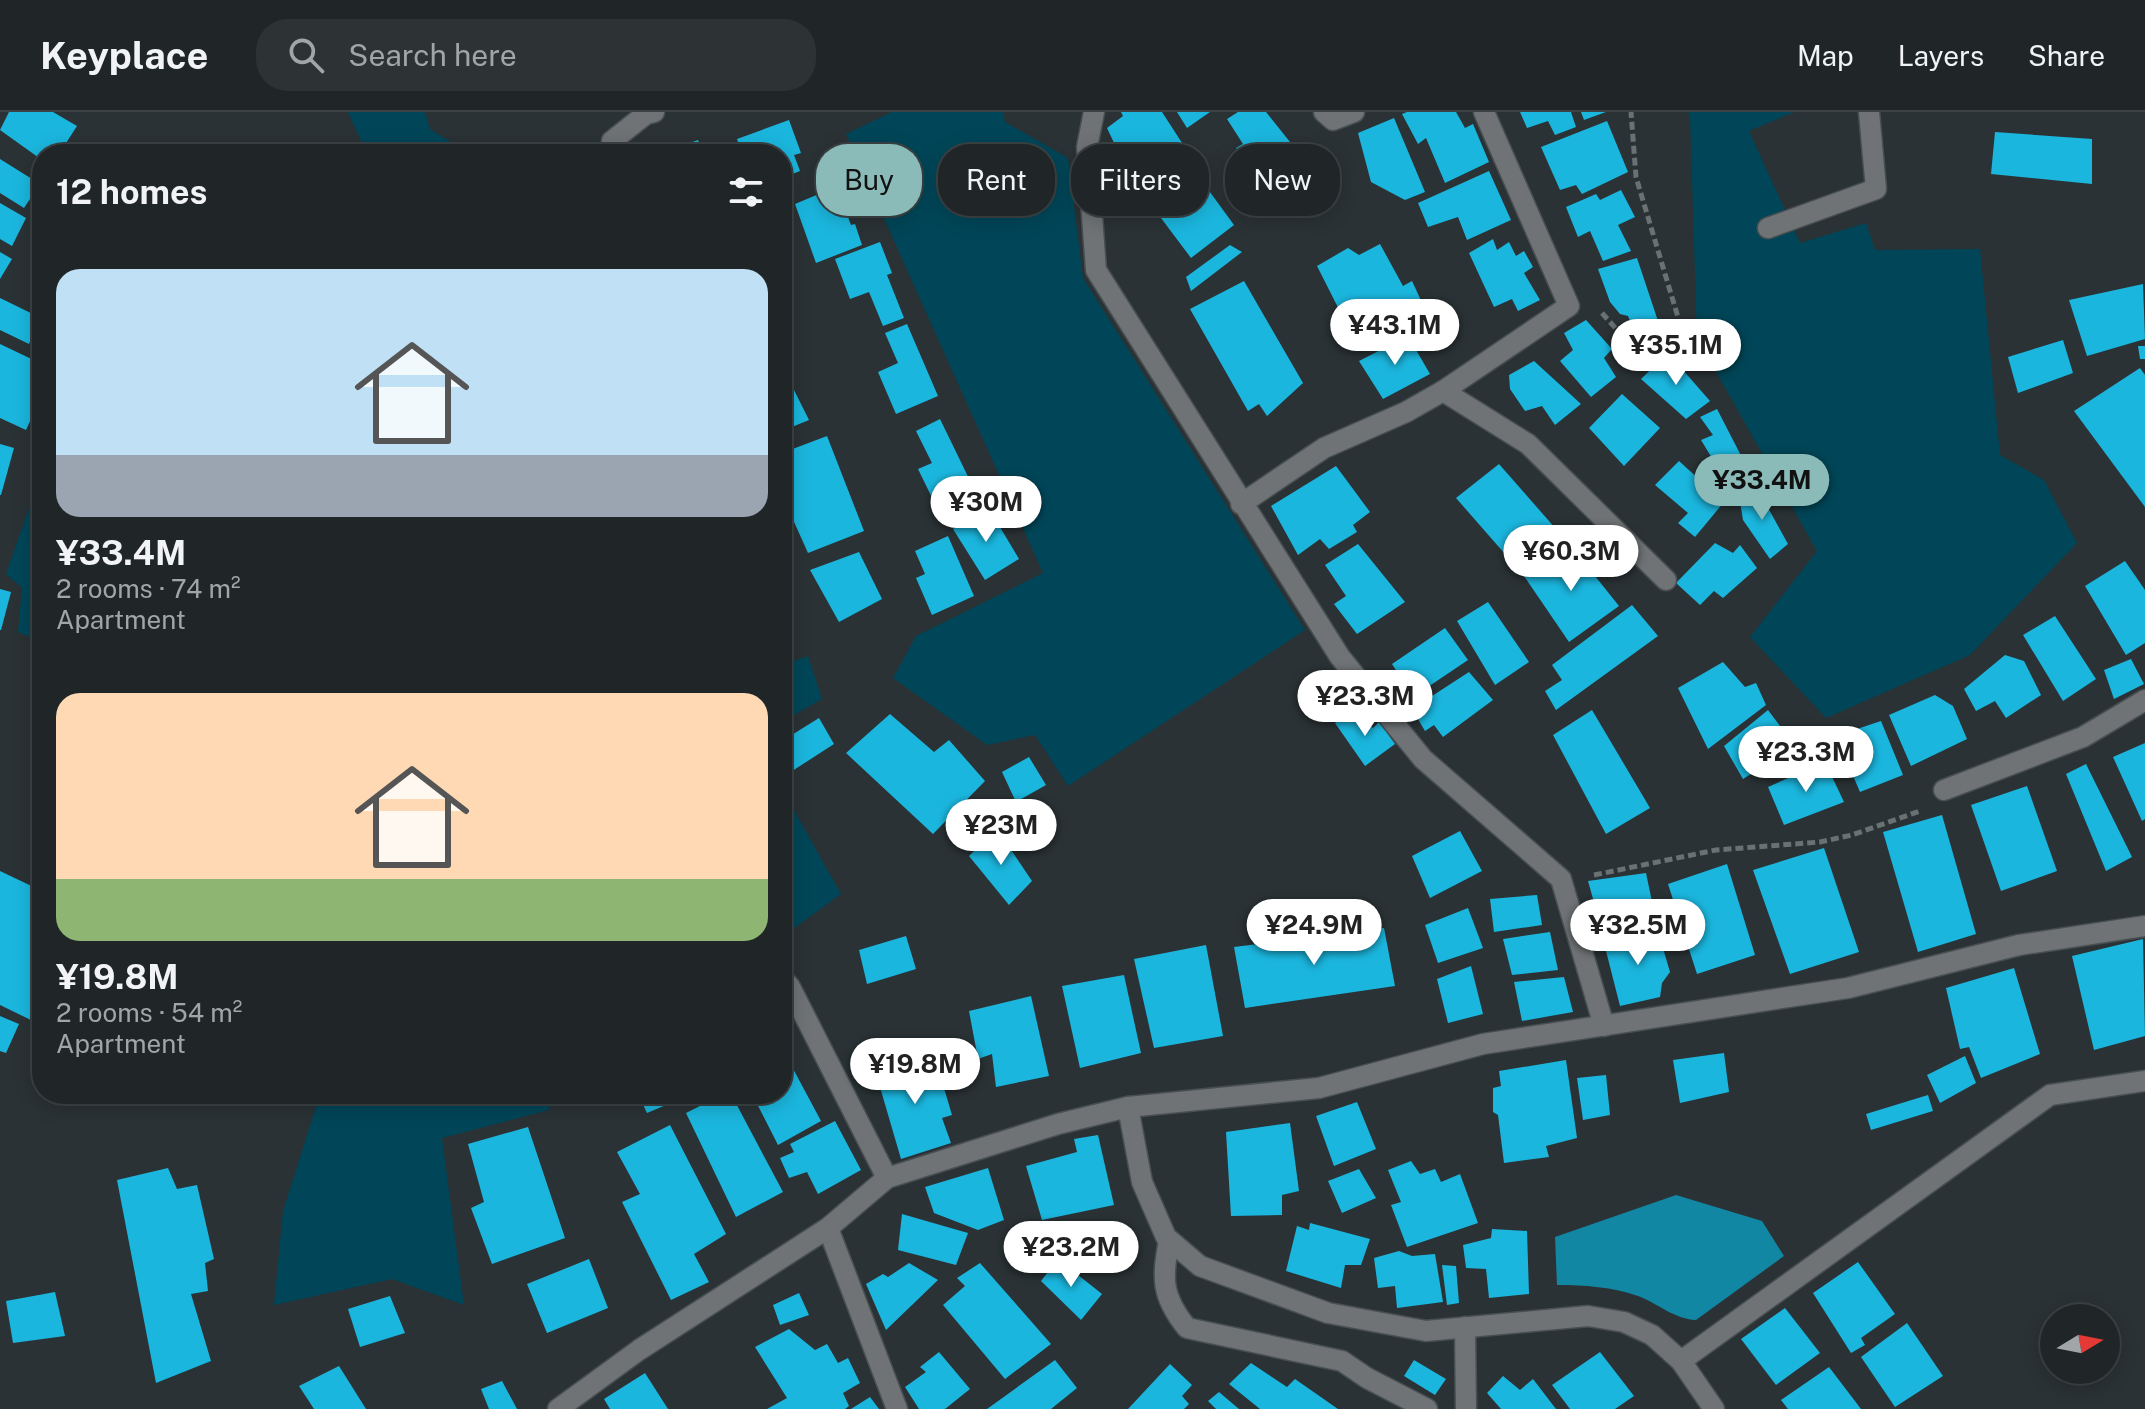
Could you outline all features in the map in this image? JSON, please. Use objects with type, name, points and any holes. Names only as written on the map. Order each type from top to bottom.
[{"type":"street","points":[[612,144],[646,114],[654,112]]},
{"type":"street","points":[[1094,112],[1087,147],[1096,270],[1340,657],[1423,759],[1561,879],[1604,1026]]},
{"type":"street","points":[[1324,112],[1333,120],[1354,112]]},
{"type":"street","points":[[1241,504],[1324,448],[1406,412],[1443,391],[1569,306],[1484,112]]},
{"type":"street","points":[[1768,228],[1876,189],[1869,112]]},
{"type":"street","points":[[1443,391],[1528,444],[1666,580]]},
{"type":"street","points":[[1944,790],[2013,761],[2083,737],[2145,700]]},
{"type":"street","points":[[558,1409],[639,1350],[828,1228],[887,1178],[1058,1124],[1128,1107],[1319,1088],[1483,1044],[1848,988],[2019,945],[2145,926]]},
{"type":"street","points":[[792,991],[887,1178]]},
{"type":"street","points":[[1681,1361],[2050,1095],[2145,1081]]},
{"type":"street","points":[[1128,1107],[1142,1182],[1166,1237],[1200,1266],[1328,1313],[1426,1331],[1588,1316],[1624,1322],[1652,1335],[1681,1361],[1714,1409]]},
{"type":"street","points":[[828,1228],[897,1409]]},
{"type":"street","points":[[1169,1240],[1163,1275],[1173,1310],[1187,1328],[1342,1361],[1367,1378],[1427,1409]]},
{"type":"street","points":[[1465,1327],[1466,1409]]},
{"type":"path","points":[[1594,303],[1642,358],[1680,324],[1636,177],[1631,112]]},
{"type":"path","points":[[1561,879],[1716,850],[1820,842],[1852,835],[1940,805],[1944,790]]},
{"type":"shaded area","points":[[348,112],[425,112],[430,129],[454,144],[362,144]]},
{"type":"shaded area","points":[[892,112],[1003,112],[1005,122],[1044,144],[938,144],[938,216],[1055,216],[1055,151],[1068,158],[1071,216],[1075,216],[1083,278],[1305,630],[1068,786],[1035,735],[987,745],[893,678],[916,636],[1043,573],[883,216],[922,216],[922,144],[850,144],[846,134]]},
{"type":"shaded area","points":[[1688,112],[1794,112],[1749,131],[1800,243],[1866,223],[1875,250],[1980,249],[2000,455],[2044,480],[2077,543],[1970,655],[1826,718],[1750,637],[1817,551],[1697,338]]},
{"type":"shaded area","points":[[32,500],[32,638],[18,632],[22,588],[6,574]]},
{"type":"shaded area","points":[[808,656],[822,699],[792,716],[792,662]]},
{"type":"shaded area","points":[[792,807],[841,894],[792,930]]},
{"type":"shaded area","points":[[317,1104],[550,1104],[549,1110],[442,1138],[464,1305],[392,1279],[274,1305],[283,1211]]},
{"type":"shaded area","points":[[1676,1195],[1762,1221],[1784,1256],[1696,1320],[1681,1317],[1628,1293],[1598,1287],[1557,1285],[1555,1237]]},
{"type":"building","points":[[9,112],[53,112],[77,126],[65,144],[32,144],[32,153],[0,130]]},
{"type":"building","points":[[1121,112],[1162,112],[1183,144],[1115,144],[1107,128],[1123,116]]},
{"type":"building","points":[[1177,112],[1210,112],[1187,128]]},
{"type":"building","points":[[1238,112],[1266,112],[1292,144],[1243,144],[1227,119]]},
{"type":"building","points":[[1456,112],[1465,128],[1473,124],[1489,162],[1445,183],[1426,138],[1418,144],[1402,114]]},
{"type":"building","points":[[1520,112],[1571,112],[1576,127],[1555,135],[1548,121],[1527,128]]},
{"type":"building","points":[[1581,112],[1606,112],[1584,120]]},
{"type":"building","points":[[1394,118],[1425,192],[1405,200],[1371,182],[1358,133]]},
{"type":"building","points":[[789,120],[801,153],[794,155],[800,171],[792,174],[792,144],[739,144],[737,139]]},
{"type":"building","points":[[1607,121],[1628,172],[1582,194],[1576,185],[1560,190],[1541,147]]},
{"type":"building","points":[[1995,132],[2092,139],[2092,184],[1991,174]]},
{"type":"building","points":[[0,159],[32,179],[32,196],[24,208],[0,193]]},
{"type":"building","points":[[1489,171],[1511,220],[1467,240],[1458,217],[1428,227],[1418,203]]},
{"type":"building","points":[[1621,190],[1635,217],[1618,225],[1631,251],[1603,261],[1590,231],[1578,237],[1566,207],[1596,194],[1600,200]]},
{"type":"building","points":[[1209,191],[1234,225],[1191,258],[1160,216],[1209,216]]},
{"type":"building","points":[[816,195],[816,216],[848,216],[851,225],[855,224],[862,245],[816,263],[795,204]]},
{"type":"building","points":[[0,203],[26,218],[12,246],[0,239]]},
{"type":"building","points":[[1493,239],[1497,250],[1509,242],[1516,256],[1524,251],[1533,267],[1524,273],[1540,300],[1518,311],[1512,299],[1494,307],[1469,253]]},
{"type":"building","points":[[880,242],[892,273],[887,275],[904,318],[883,326],[869,292],[850,299],[835,259]]},
{"type":"building","points":[[1380,244],[1403,286],[1412,281],[1431,322],[1418,330],[1414,324],[1359,349],[1317,266],[1348,248],[1359,255]]},
{"type":"building","points":[[1230,245],[1242,252],[1191,291],[1186,277]]},
{"type":"building","points":[[0,252],[12,259],[0,279]]},
{"type":"building","points":[[1637,258],[1662,333],[1638,342],[1628,316],[1620,314],[1610,302],[1598,269]]},
{"type":"building","points":[[1244,281],[1303,383],[1267,416],[1259,404],[1248,411],[1190,309]]},
{"type":"building","points":[[2143,284],[2145,339],[2087,356],[2069,300]]},
{"type":"building","points":[[0,298],[32,314],[29,344],[0,330]]},
{"type":"building","points":[[1586,320],[1612,349],[1604,358],[1616,377],[1591,397],[1560,361],[1573,350],[1564,333]]},
{"type":"building","points":[[907,324],[938,396],[896,414],[878,372],[898,363],[885,333]]},
{"type":"building","points":[[1408,336],[1430,374],[1383,399],[1359,361]]},
{"type":"building","points":[[2063,340],[2073,373],[2018,393],[2008,357]]},
{"type":"building","points":[[0,344],[32,359],[32,417],[26,430],[0,418]]},
{"type":"building","points":[[2138,346],[2145,346],[2145,359],[2140,359]]},
{"type":"building","points":[[1668,353],[1710,401],[1686,419],[1641,379]]},
{"type":"building","points":[[1534,361],[1581,404],[1555,425],[1542,406],[1525,411],[1510,389],[1509,375]]},
{"type":"building","points":[[2140,368],[2145,375],[2145,507],[2074,411]]},
{"type":"building","points":[[792,386],[809,420],[792,427]]},
{"type":"building","points":[[1622,394],[1660,428],[1624,466],[1589,428]]},
{"type":"building","points":[[1717,409],[1751,475],[1735,484],[1718,468],[1701,440],[1713,435],[1700,417]]},
{"type":"building","points":[[940,419],[977,495],[940,514],[918,469],[932,463],[916,431]]},
{"type":"building","points":[[827,436],[864,531],[808,553],[792,517],[792,449]]},
{"type":"building","points":[[0,444],[14,448],[1,495],[0,495]]},
{"type":"building","points":[[1679,461],[1724,502],[1695,537],[1678,523],[1688,513],[1655,485]]},
{"type":"building","points":[[1499,464],[1556,529],[1512,562],[1456,498]]},
{"type":"building","points":[[1336,466],[1370,512],[1353,525],[1357,532],[1329,549],[1320,539],[1298,555],[1271,506]]},
{"type":"building","points":[[1756,486],[1788,544],[1770,559],[1743,520],[1739,496]]},
{"type":"building","points":[[988,507],[1019,559],[985,580],[953,529]]},
{"type":"building","points":[[948,536],[974,596],[932,615],[916,578],[925,574],[915,551]]},
{"type":"building","points":[[1715,543],[1733,553],[1740,545],[1757,568],[1723,598],[1714,591],[1700,605],[1676,583]]},
{"type":"building","points":[[1358,544],[1405,602],[1357,634],[1334,604],[1346,596],[1325,565]]},
{"type":"building","points":[[1571,546],[1619,606],[1569,642],[1524,576]]},
{"type":"building","points":[[859,552],[882,599],[839,622],[810,570]]},
{"type":"building","points":[[2125,561],[2145,590],[2145,643],[2126,655],[2085,586]]},
{"type":"building","points":[[0,589],[11,592],[1,630],[0,630]]},
{"type":"building","points":[[1488,602],[1529,662],[1495,685],[1457,621]]},
{"type":"building","points":[[1632,605],[1658,636],[1556,710],[1545,691],[1562,680],[1552,665]]},
{"type":"building","points":[[2055,616],[2096,679],[2063,701],[2023,635]]},
{"type":"building","points":[[1445,628],[1468,660],[1413,697],[1392,664]]},
{"type":"building","points":[[2005,655],[2024,661],[2041,695],[2006,718],[1995,701],[1976,711],[1964,689]]},
{"type":"building","points":[[2131,659],[2144,684],[2114,699],[2104,670]]},
{"type":"building","points":[[1723,662],[1745,687],[1756,683],[1766,705],[1708,749],[1678,688]]},
{"type":"building","points":[[1469,672],[1493,700],[1443,737],[1434,725],[1425,731],[1412,709]]},
{"type":"building","points":[[1935,695],[1953,706],[1967,739],[1911,766],[1889,715]]},
{"type":"building","points":[[1592,710],[1650,808],[1606,834],[1553,735]]},
{"type":"building","points":[[1768,710],[1795,746],[1743,779],[1724,746]]},
{"type":"building","points":[[1353,712],[1373,728],[1379,722],[1395,744],[1365,766],[1335,723]]},
{"type":"building","points":[[890,714],[934,752],[949,740],[985,781],[933,834],[846,753]]},
{"type":"building","points":[[819,718],[834,744],[792,771],[792,735]]},
{"type":"building","points":[[1881,721],[1903,775],[1860,792],[1836,736]]},
{"type":"building","points":[[2145,743],[2145,819],[2142,821],[2113,757]]},
{"type":"building","points":[[1029,757],[1046,785],[1016,802],[1002,772]]},
{"type":"building","points":[[1825,762],[1844,802],[1784,825],[1768,787]]},
{"type":"building","points":[[2086,764],[2132,857],[2106,871],[2066,774]]},
{"type":"building","points":[[2027,786],[2057,871],[2001,891],[1971,805]]},
{"type":"building","points":[[1942,815],[1976,934],[1918,952],[1883,832]]},
{"type":"building","points":[[997,829],[1032,881],[1009,905],[969,856]]},
{"type":"building","points":[[1460,831],[1482,871],[1430,898],[1412,856]]},
{"type":"building","points":[[1824,848],[1859,952],[1790,974],[1753,870]]},
{"type":"building","points":[[1727,864],[1755,955],[1697,974],[1668,884]]},
{"type":"building","points":[[0,871],[32,886],[32,1021],[0,1005]]},
{"type":"building","points":[[1646,873],[1655,916],[1601,927],[1588,881]]},
{"type":"building","points":[[1537,895],[1542,925],[1494,932],[1490,899]]},
{"type":"building","points":[[1468,908],[1483,948],[1438,963],[1425,925]]},
{"type":"building","points":[[1384,928],[1395,986],[1245,1008],[1234,947]]},
{"type":"building","points":[[1657,928],[1670,972],[1662,983],[1660,997],[1620,1006],[1604,943]]},
{"type":"building","points":[[1550,932],[1558,970],[1512,975],[1503,939]]},
{"type":"building","points":[[906,936],[916,969],[867,984],[859,950]]},
{"type":"building","points":[[2143,939],[2145,1036],[2094,1050],[2072,956]]},
{"type":"building","points":[[1206,945],[1223,1036],[1154,1048],[1134,959]]},
{"type":"building","points":[[1471,966],[1483,1014],[1448,1023],[1437,979]]},
{"type":"building","points":[[2014,968],[2040,1054],[1981,1078],[1969,1047],[1960,1049],[1946,988]]},
{"type":"building","points":[[1124,975],[1141,1053],[1080,1068],[1062,986]]},
{"type":"building","points":[[1564,977],[1573,1012],[1522,1021],[1514,982]]},
{"type":"building","points":[[1031,996],[1049,1076],[996,1087],[992,1054],[978,1059],[969,1011]]},
{"type":"building","points":[[0,1016],[19,1024],[6,1053],[0,1051]]},
{"type":"building","points":[[1724,1053],[1729,1092],[1680,1103],[1673,1060]]},
{"type":"building","points":[[924,1055],[934,1082],[941,1078],[952,1115],[942,1118],[951,1143],[901,1159],[875,1070]]},
{"type":"building","points":[[1965,1056],[1976,1083],[1940,1103],[1927,1075]]},
{"type":"building","points":[[1566,1060],[1577,1138],[1546,1146],[1549,1157],[1504,1163],[1498,1115],[1493,1112],[1493,1088],[1501,1086],[1499,1071]]},
{"type":"building","points":[[792,1067],[821,1121],[778,1145],[757,1104],[792,1104]]},
{"type":"building","points":[[1606,1075],[1610,1115],[1583,1120],[1577,1078]]},
{"type":"building","points":[[1928,1095],[1933,1111],[1871,1130],[1866,1114]]},
{"type":"building","points":[[1357,1102],[1376,1149],[1334,1166],[1316,1116]]},
{"type":"building","points":[[643,1104],[668,1104],[647,1113]]},
{"type":"building","points":[[704,1104],[736,1104],[783,1192],[736,1217],[686,1113]]},
{"type":"building","points":[[835,1121],[861,1170],[818,1194],[807,1172],[789,1178],[780,1158],[794,1152],[790,1144]]},
{"type":"building","points":[[1290,1123],[1299,1191],[1282,1195],[1282,1215],[1231,1216],[1226,1132]]},
{"type":"building","points":[[670,1125],[726,1234],[694,1254],[709,1282],[671,1300],[622,1202],[640,1194],[617,1152]]},
{"type":"building","points":[[528,1127],[565,1238],[492,1264],[471,1208],[484,1202],[468,1144]]},
{"type":"building","points":[[1098,1135],[1114,1205],[1042,1220],[1026,1166],[1077,1152],[1074,1139]]},
{"type":"building","points":[[1411,1161],[1420,1174],[1435,1169],[1441,1182],[1460,1174],[1478,1223],[1407,1247],[1391,1205],[1401,1202],[1388,1170]]},
{"type":"building","points":[[168,1168],[177,1189],[197,1185],[214,1259],[205,1263],[208,1291],[191,1294],[211,1361],[156,1383],[117,1180]]},
{"type":"building","points":[[988,1168],[1004,1220],[978,1230],[934,1213],[925,1187]]},
{"type":"building","points":[[1359,1169],[1376,1198],[1342,1213],[1328,1181]]},
{"type":"building","points":[[902,1214],[968,1233],[956,1265],[898,1250]]},
{"type":"building","points":[[1310,1223],[1370,1239],[1361,1265],[1345,1265],[1341,1288],[1286,1271],[1297,1226],[1309,1230]]},
{"type":"building","points":[[1492,1229],[1527,1231],[1529,1294],[1489,1298],[1486,1269],[1466,1268],[1463,1245],[1491,1238]]},
{"type":"building","points":[[1399,1251],[1412,1256],[1435,1254],[1443,1302],[1397,1308],[1395,1286],[1378,1288],[1374,1258]]},
{"type":"building","points":[[589,1259],[608,1308],[547,1333],[527,1284]]},
{"type":"building","points":[[1058,1259],[1102,1294],[1081,1320],[1041,1281]]},
{"type":"building","points":[[1858,1262],[1895,1314],[1861,1338],[1865,1345],[1851,1353],[1813,1293]]},
{"type":"building","points":[[909,1263],[938,1280],[886,1330],[866,1284],[883,1274],[888,1277]]},
{"type":"building","points":[[980,1263],[1051,1344],[1005,1379],[943,1305],[965,1286],[957,1278]]},
{"type":"building","points":[[1442,1265],[1456,1266],[1459,1303],[1447,1305]]},
{"type":"building","points":[[55,1292],[65,1336],[13,1343],[6,1301]]},
{"type":"building","points":[[799,1293],[809,1315],[780,1325],[773,1305]]},
{"type":"building","points":[[390,1296],[405,1333],[360,1347],[348,1309]]},
{"type":"building","points":[[1785,1308],[1820,1353],[1776,1385],[1741,1339]]},
{"type":"building","points":[[1907,1323],[1943,1376],[1895,1407],[1861,1357]]},
{"type":"building","points":[[789,1329],[815,1350],[827,1344],[838,1363],[848,1358],[860,1383],[843,1393],[849,1406],[845,1409],[767,1409],[787,1398],[755,1347]]},
{"type":"building","points":[[939,1352],[970,1389],[945,1409],[919,1409],[905,1387],[926,1372],[920,1367]]},
{"type":"building","points":[[1600,1352],[1634,1396],[1615,1409],[1570,1409],[1552,1385]]},
{"type":"building","points":[[1055,1360],[1077,1388],[1051,1409],[987,1409]]},
{"type":"building","points":[[1414,1360],[1446,1379],[1435,1395],[1404,1376]]},
{"type":"building","points":[[1251,1363],[1287,1387],[1295,1379],[1338,1409],[1260,1409],[1229,1384]]},
{"type":"building","points":[[1170,1364],[1192,1385],[1182,1396],[1189,1404],[1184,1409],[1128,1409]]},
{"type":"building","points":[[339,1366],[366,1409],[314,1409],[299,1386]]},
{"type":"building","points":[[1829,1367],[1861,1409],[1788,1409],[1781,1400]]},
{"type":"building","points":[[645,1373],[668,1409],[610,1409],[604,1399]]},
{"type":"building","points":[[1503,1376],[1520,1390],[1533,1379],[1556,1409],[1501,1409],[1487,1393]]},
{"type":"building","points":[[502,1381],[517,1409],[489,1409],[481,1389]]},
{"type":"building","points":[[1219,1392],[1239,1409],[1216,1409],[1208,1401]]},
{"type":"building","points":[[870,1397],[879,1409],[851,1409]]}]
